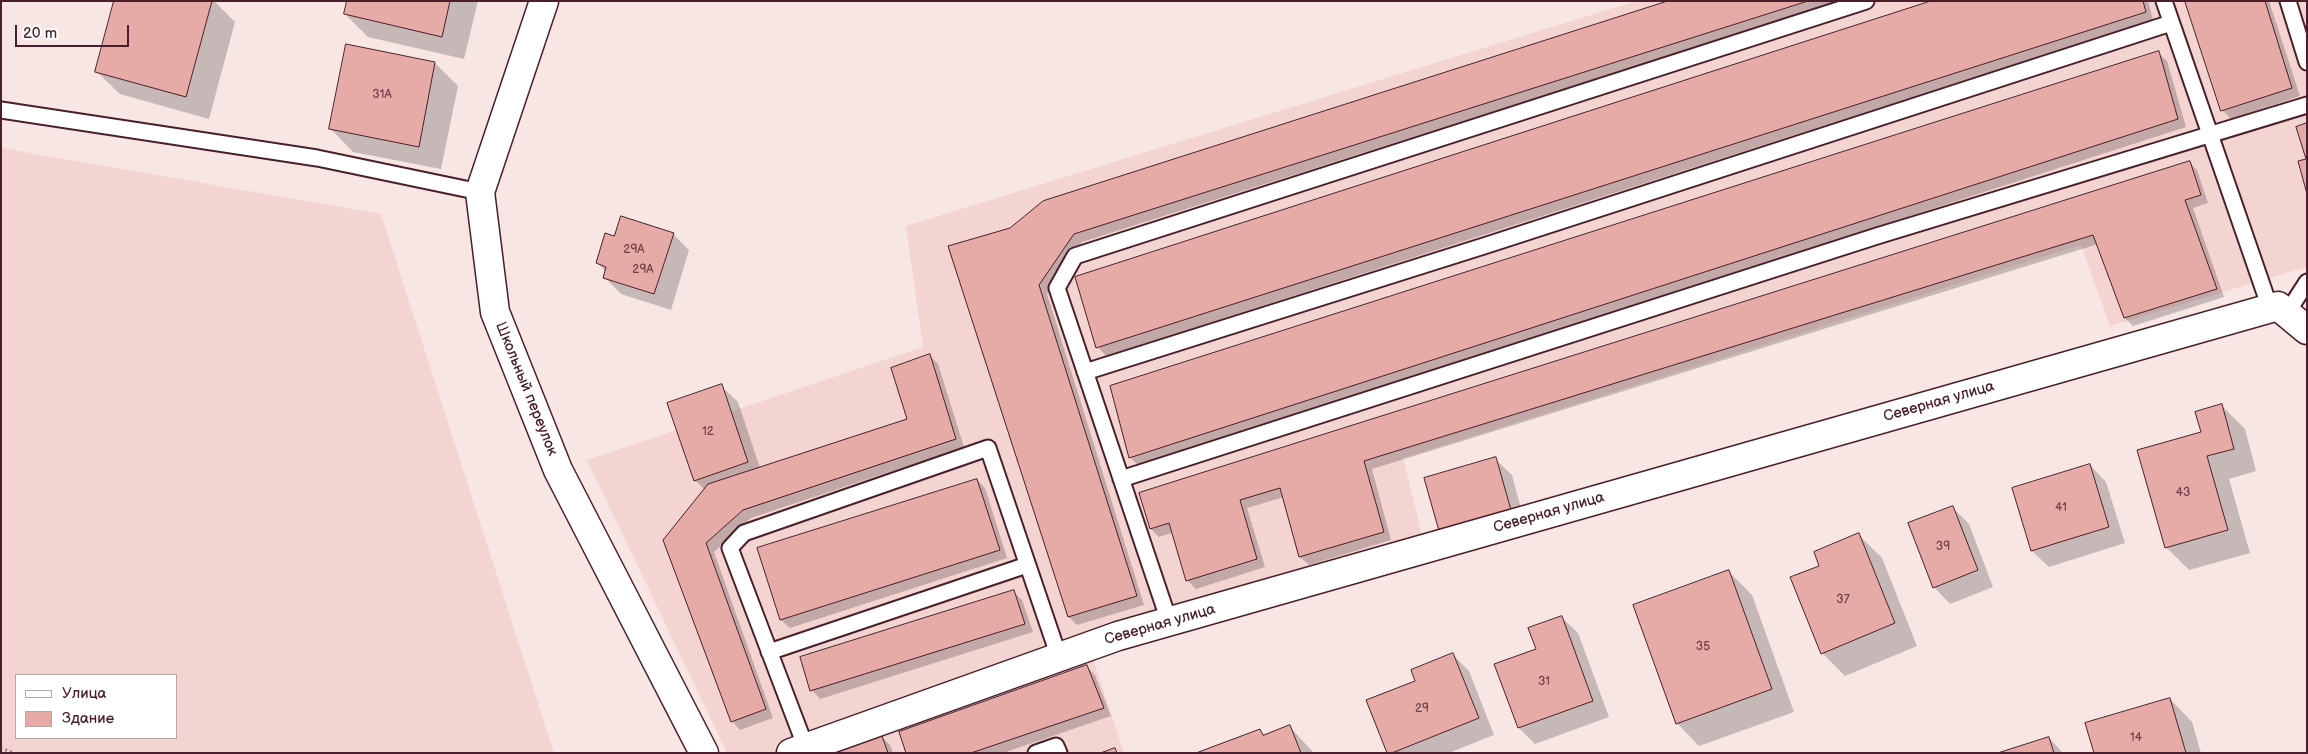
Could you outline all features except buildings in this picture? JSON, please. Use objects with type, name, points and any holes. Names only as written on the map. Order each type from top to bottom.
[{"type":"street","name":"Школьный переулок","points":[[544,1],[480,192],[495,312],[558,470],[704,753]]},
{"type":"street","name":"Северная улица","points":[[798,750],[1118,636],[1169,621],[2288,317]]},
{"type":"lane","points":[[1169,621],[1057,288],[1075,256],[1866,1]]},
{"type":"lane","points":[[2164,1],[2209,134],[2288,317]]},
{"type":"lane","points":[[2288,1],[2307,62]]},
{"type":"lane","points":[[1085,372],[1496,242],[2171,23]]},
{"type":"lane","points":[[1121,478],[1877,236],[2307,105]]},
{"type":"lane","points":[[1,110],[317,158],[480,192]]},
{"type":"lane","points":[[2288,317],[2307,282]]},
{"type":"lane","points":[[798,750],[770,652],[730,548],[744,533],[988,448],[1058,657]]},
{"type":"lane","points":[[770,652],[1027,565]]},
{"type":"lane","points":[[1036,753],[1056,746],[1059,753]]},
{"type":"path","points":[[1,748],[14,753]]},
{"type":"shaded area","points":[[1636,1],[2307,1],[2307,267],[2110,326],[2081,245],[1403,458],[1423,539],[1086,637],[1124,753],[727,753],[587,460],[923,347],[906,226]]},
{"type":"shaded area","points":[[1,148],[381,214],[554,753],[1,753]]}]
